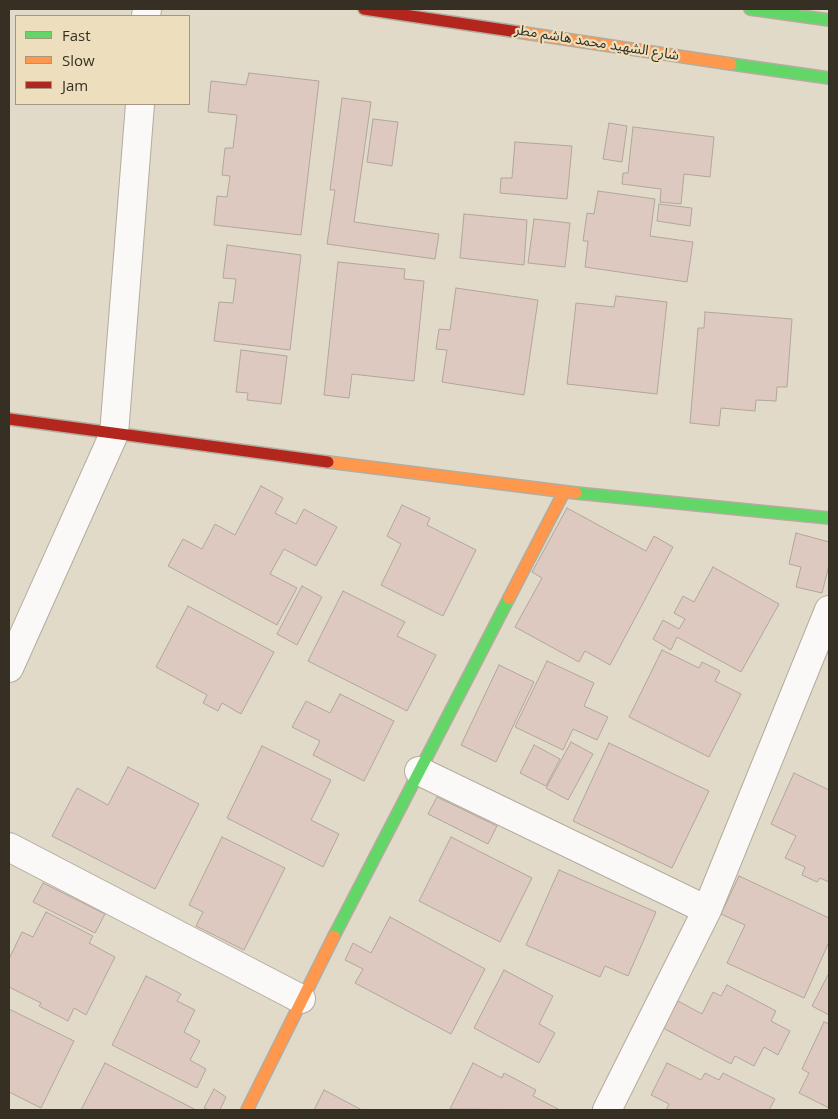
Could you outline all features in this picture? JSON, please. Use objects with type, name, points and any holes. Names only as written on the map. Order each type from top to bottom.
[{"type":"street","name":"شارع الشهيد محمد هاشم مطر","points":[[364,9],[829,78]]},
{"type":"street","points":[[750,9],[829,20]]},
{"type":"street","points":[[9,668],[114,434],[140,105]]},
{"type":"street","points":[[9,419],[564,492],[829,518]]},
{"type":"street","points":[[248,1110],[301,999],[564,492]]},
{"type":"street","points":[[607,1110],[707,910],[829,610]]},
{"type":"street","points":[[419,770],[707,910]]},
{"type":"street","points":[[9,847],[301,999]]},
{"type":"building","points":[[249,73],[319,81],[301,235],[214,225],[217,196],[227,197],[230,176],[222,175],[225,148],[233,148],[237,115],[208,112],[211,81],[246,85]]},
{"type":"building","points":[[342,98],[371,102],[354,222],[439,234],[435,259],[327,244],[335,190],[330,190]]},
{"type":"building","points":[[373,119],[398,122],[392,166],[367,162]]},
{"type":"building","points":[[609,123],[627,126],[622,162],[603,159]]},
{"type":"building","points":[[633,127],[714,137],[710,177],[684,174],[681,204],[660,202],[661,189],[622,184],[623,173],[628,173]]},
{"type":"building","points":[[515,142],[572,146],[567,199],[500,193],[501,178],[512,178]]},
{"type":"building","points":[[598,191],[655,199],[650,236],[693,242],[687,282],[585,267],[588,241],[583,241],[587,213],[594,214]]},
{"type":"building","points":[[659,204],[692,208],[690,226],[657,221]]},
{"type":"building","points":[[464,214],[527,220],[524,265],[460,258]]},
{"type":"building","points":[[534,219],[570,223],[565,267],[528,263]]},
{"type":"building","points":[[227,245],[301,255],[290,350],[214,341],[219,302],[233,303],[236,279],[223,278]]},
{"type":"building","points":[[338,262],[405,269],[404,279],[424,281],[414,381],[352,374],[349,398],[324,395]]},
{"type":"building","points":[[456,288],[538,300],[524,395],[442,382],[447,350],[436,349],[439,329],[450,330]]},
{"type":"building","points":[[616,296],[667,302],[657,394],[567,384],[576,303],[614,307]]},
{"type":"building","points":[[705,312],[792,319],[787,387],[777,387],[776,401],[756,400],[755,411],[721,408],[719,426],[690,423],[698,328],[704,328]]},
{"type":"building","points":[[241,350],[287,356],[281,404],[247,400],[248,393],[236,392]]},
{"type":"building","points":[[261,486],[283,498],[275,513],[296,524],[304,509],[337,527],[316,566],[284,549],[270,574],[297,588],[277,625],[168,566],[183,539],[202,549],[215,524],[235,535]]},
{"type":"building","points":[[402,505],[430,518],[427,525],[476,550],[443,616],[381,585],[401,544],[387,536]]},
{"type":"building","points":[[567,508],[646,551],[654,536],[673,547],[610,665],[585,651],[579,662],[515,627],[542,578],[532,572]]},
{"type":"building","points":[[796,533],[829,542],[829,565],[822,593],[796,587],[801,567],[789,564]]},
{"type":"building","points":[[713,567],[779,604],[741,672],[677,637],[671,650],[653,639],[663,620],[679,629],[685,619],[674,613],[683,596],[694,602]]},
{"type":"building","points":[[302,586],[322,597],[297,645],[277,634]]},
{"type":"building","points":[[343,591],[405,622],[397,636],[436,655],[407,711],[308,661]]},
{"type":"building","points":[[188,606],[274,652],[241,714],[222,703],[218,711],[203,703],[207,695],[156,667]]},
{"type":"building","points":[[662,650],[699,668],[702,662],[720,671],[715,681],[741,694],[709,757],[629,717]]},
{"type":"building","points":[[547,661],[594,683],[584,706],[608,717],[597,740],[573,729],[563,750],[515,727]]},
{"type":"building","points":[[499,665],[534,682],[496,762],[461,745]]},
{"type":"building","points":[[340,694],[394,721],[364,781],[313,755],[320,741],[292,727],[306,701],[330,713]]},
{"type":"building","points":[[571,742],[593,754],[568,800],[546,788]]},
{"type":"building","points":[[609,743],[709,791],[672,868],[573,821]]},
{"type":"building","points":[[534,745],[560,759],[546,786],[520,773]]},
{"type":"building","points":[[262,746],[331,780],[311,820],[339,834],[323,867],[227,818]]},
{"type":"building","points":[[128,767],[199,804],[155,889],[52,836],[77,788],[108,805]]},
{"type":"building","points":[[794,773],[829,790],[829,882],[820,878],[817,882],[802,875],[805,867],[785,858],[796,836],[771,824]]},
{"type":"building","points":[[437,797],[497,826],[488,844],[428,814]]},
{"type":"building","points":[[222,837],[285,868],[244,950],[196,926],[203,912],[189,905]]},
{"type":"building","points":[[451,837],[532,878],[500,942],[419,901]]},
{"type":"building","points":[[559,870],[656,912],[628,976],[605,966],[600,977],[526,945]]},
{"type":"building","points":[[739,876],[829,918],[829,942],[804,998],[727,963],[745,925],[721,914]]},
{"type":"building","points":[[43,883],[105,914],[95,933],[33,902]]},
{"type":"building","points":[[46,912],[93,936],[89,943],[115,957],[86,1015],[74,1008],[68,1021],[39,1006],[41,1003],[9,987],[9,959],[22,932],[33,937]]},
{"type":"building","points":[[390,917],[485,969],[451,1034],[355,983],[363,969],[345,960],[353,943],[371,953]]},
{"type":"building","points":[[504,970],[553,996],[539,1024],[555,1033],[539,1063],[474,1028]]},
{"type":"building","points":[[829,973],[829,1015],[812,1006]]},
{"type":"building","points":[[146,976],[181,994],[177,1001],[195,1010],[184,1032],[200,1041],[190,1060],[206,1069],[197,1088],[112,1045]]},
{"type":"building","points":[[727,985],[776,1011],[771,1021],[790,1031],[778,1055],[764,1047],[754,1066],[735,1056],[731,1064],[663,1028],[678,1001],[702,1014],[713,992],[721,996]]},
{"type":"building","points":[[9,1009],[74,1041],[41,1108],[9,1092]]},
{"type":"building","points":[[824,1022],[829,1024],[829,1108],[799,1093],[809,1073],[802,1069]]},
{"type":"building","points":[[105,1063],[196,1110],[81,1110]]},
{"type":"building","points":[[473,1063],[502,1078],[504,1073],[536,1090],[533,1096],[560,1110],[450,1109]]},
{"type":"building","points":[[667,1063],[701,1080],[705,1073],[719,1080],[723,1073],[775,1099],[769,1110],[666,1110],[669,1104],[651,1095]]},
{"type":"building","points":[[214,1089],[226,1097],[220,1110],[204,1108]]},
{"type":"building","points":[[324,1090],[362,1110],[314,1110]]},
{"type":"traffic: fast","points":[[750,9],[829,20]]},
{"type":"traffic: fast","points":[[731,64],[829,78]]},
{"type":"traffic: fast","points":[[576,493],[829,518]]},
{"type":"traffic: fast","points":[[334,936],[509,598]]},
{"type":"traffic: slow","points":[[518,32],[731,64]]},
{"type":"traffic: slow","points":[[328,462],[576,493]]},
{"type":"traffic: slow","points":[[509,598],[564,492]]},
{"type":"traffic: slow","points":[[247,1110],[334,936]]},
{"type":"traffic: jam","points":[[364,9],[518,32]]},
{"type":"traffic: jam","points":[[9,419],[328,462]]}]
